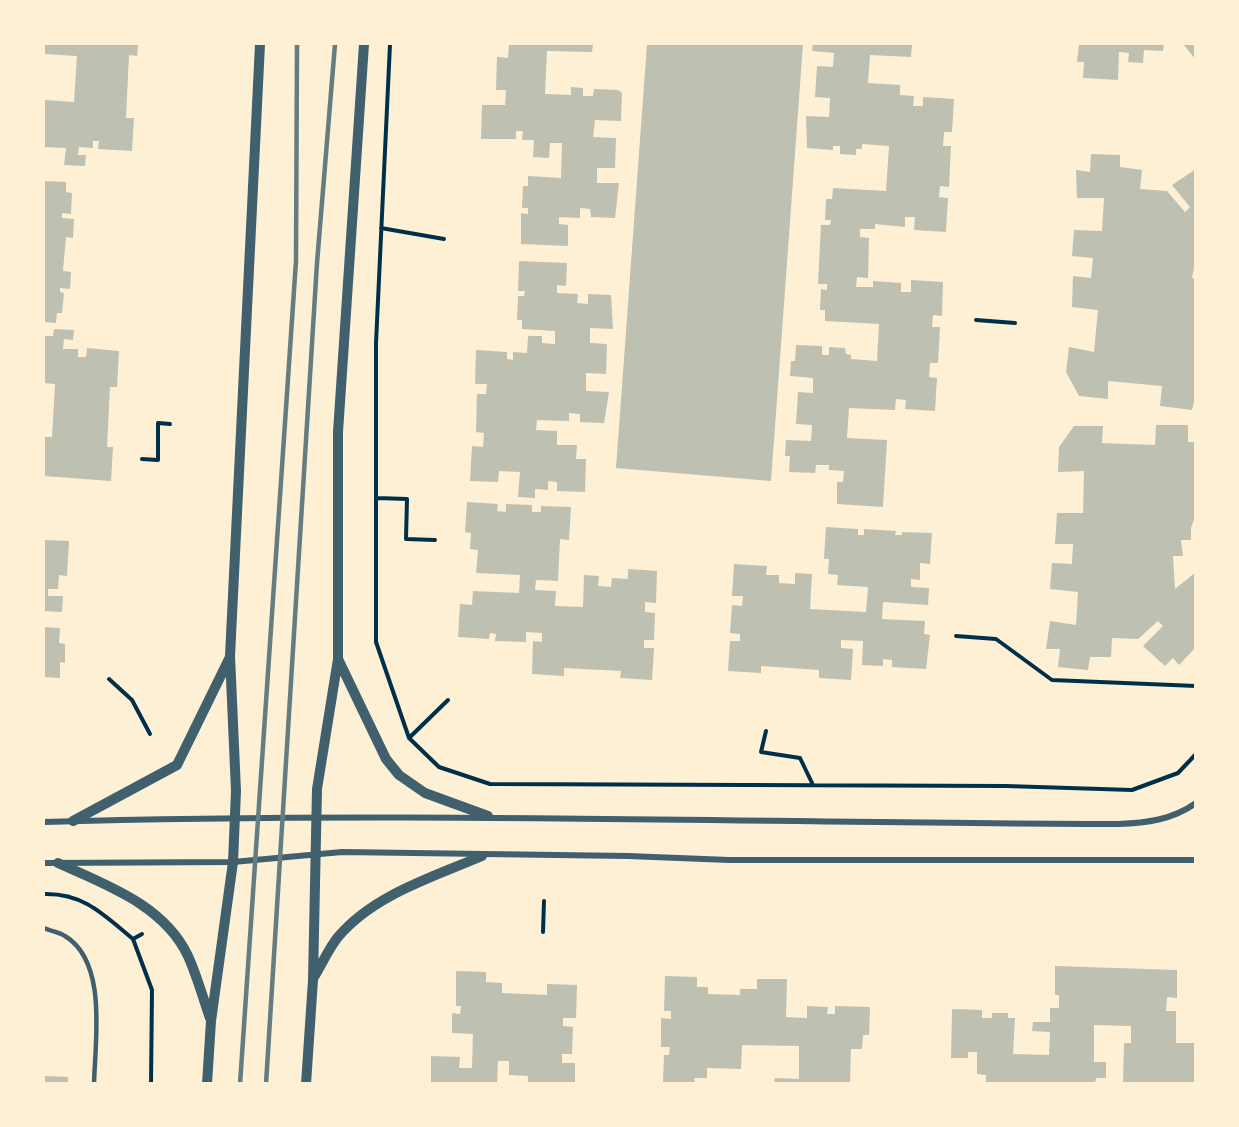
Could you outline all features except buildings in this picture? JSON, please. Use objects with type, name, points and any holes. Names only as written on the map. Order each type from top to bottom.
[{"type":"street","points":[[207,1083],[211,1021],[233,862],[236,791],[230,656],[260,44]]},
{"type":"street","points":[[306,1083],[313,980],[317,789],[338,659],[338,432],[364,44]]},
{"type":"street","points":[[73,821],[177,765],[230,656]]},
{"type":"street","points":[[338,659],[386,759],[399,775],[425,794],[488,816]]},
{"type":"street","points":[[44,822],[317,819],[343,816],[488,816],[1118,824],[1151,823],[1184,811],[1196,803]]},
{"type":"street","points":[[44,863],[233,862],[342,852],[628,856],[729,860],[1196,860]]},
{"type":"street","points":[[313,980],[337,938],[359,916],[408,887],[482,855]]},
{"type":"street","points":[[58,863],[125,893],[163,921],[187,955],[211,1021]]},
{"type":"lane","points":[[44,928],[65,936],[80,949],[94,980],[94,1083]]},
{"type":"path","points":[[390,44],[376,343],[376,642],[409,738],[439,767],[490,784],[1006,786],[1132,790],[1178,773],[1196,754]]},
{"type":"path","points":[[381,228],[444,238]]},
{"type":"path","points":[[976,320],[1015,323]]},
{"type":"path","points":[[142,459],[158,460],[158,423],[170,424]]},
{"type":"path","points":[[376,498],[407,499],[406,539],[435,540]]},
{"type":"path","points":[[956,636],[996,639],[1052,680],[1196,686]]},
{"type":"path","points":[[109,679],[132,700],[150,734]]},
{"type":"path","points":[[409,738],[448,700]]},
{"type":"path","points":[[766,731],[761,752],[800,758],[813,785]]},
{"type":"path","points":[[44,894],[59,894],[94,905],[133,939],[152,990],[151,1083]]},
{"type":"path","points":[[543,932],[544,901]]},
{"type":"path","points":[[133,939],[163,921]]},
{"type":"railway","points":[[240,1084],[296,261],[297,44]]},
{"type":"railway","points":[[266,1084],[317,263],[335,44]]}]
